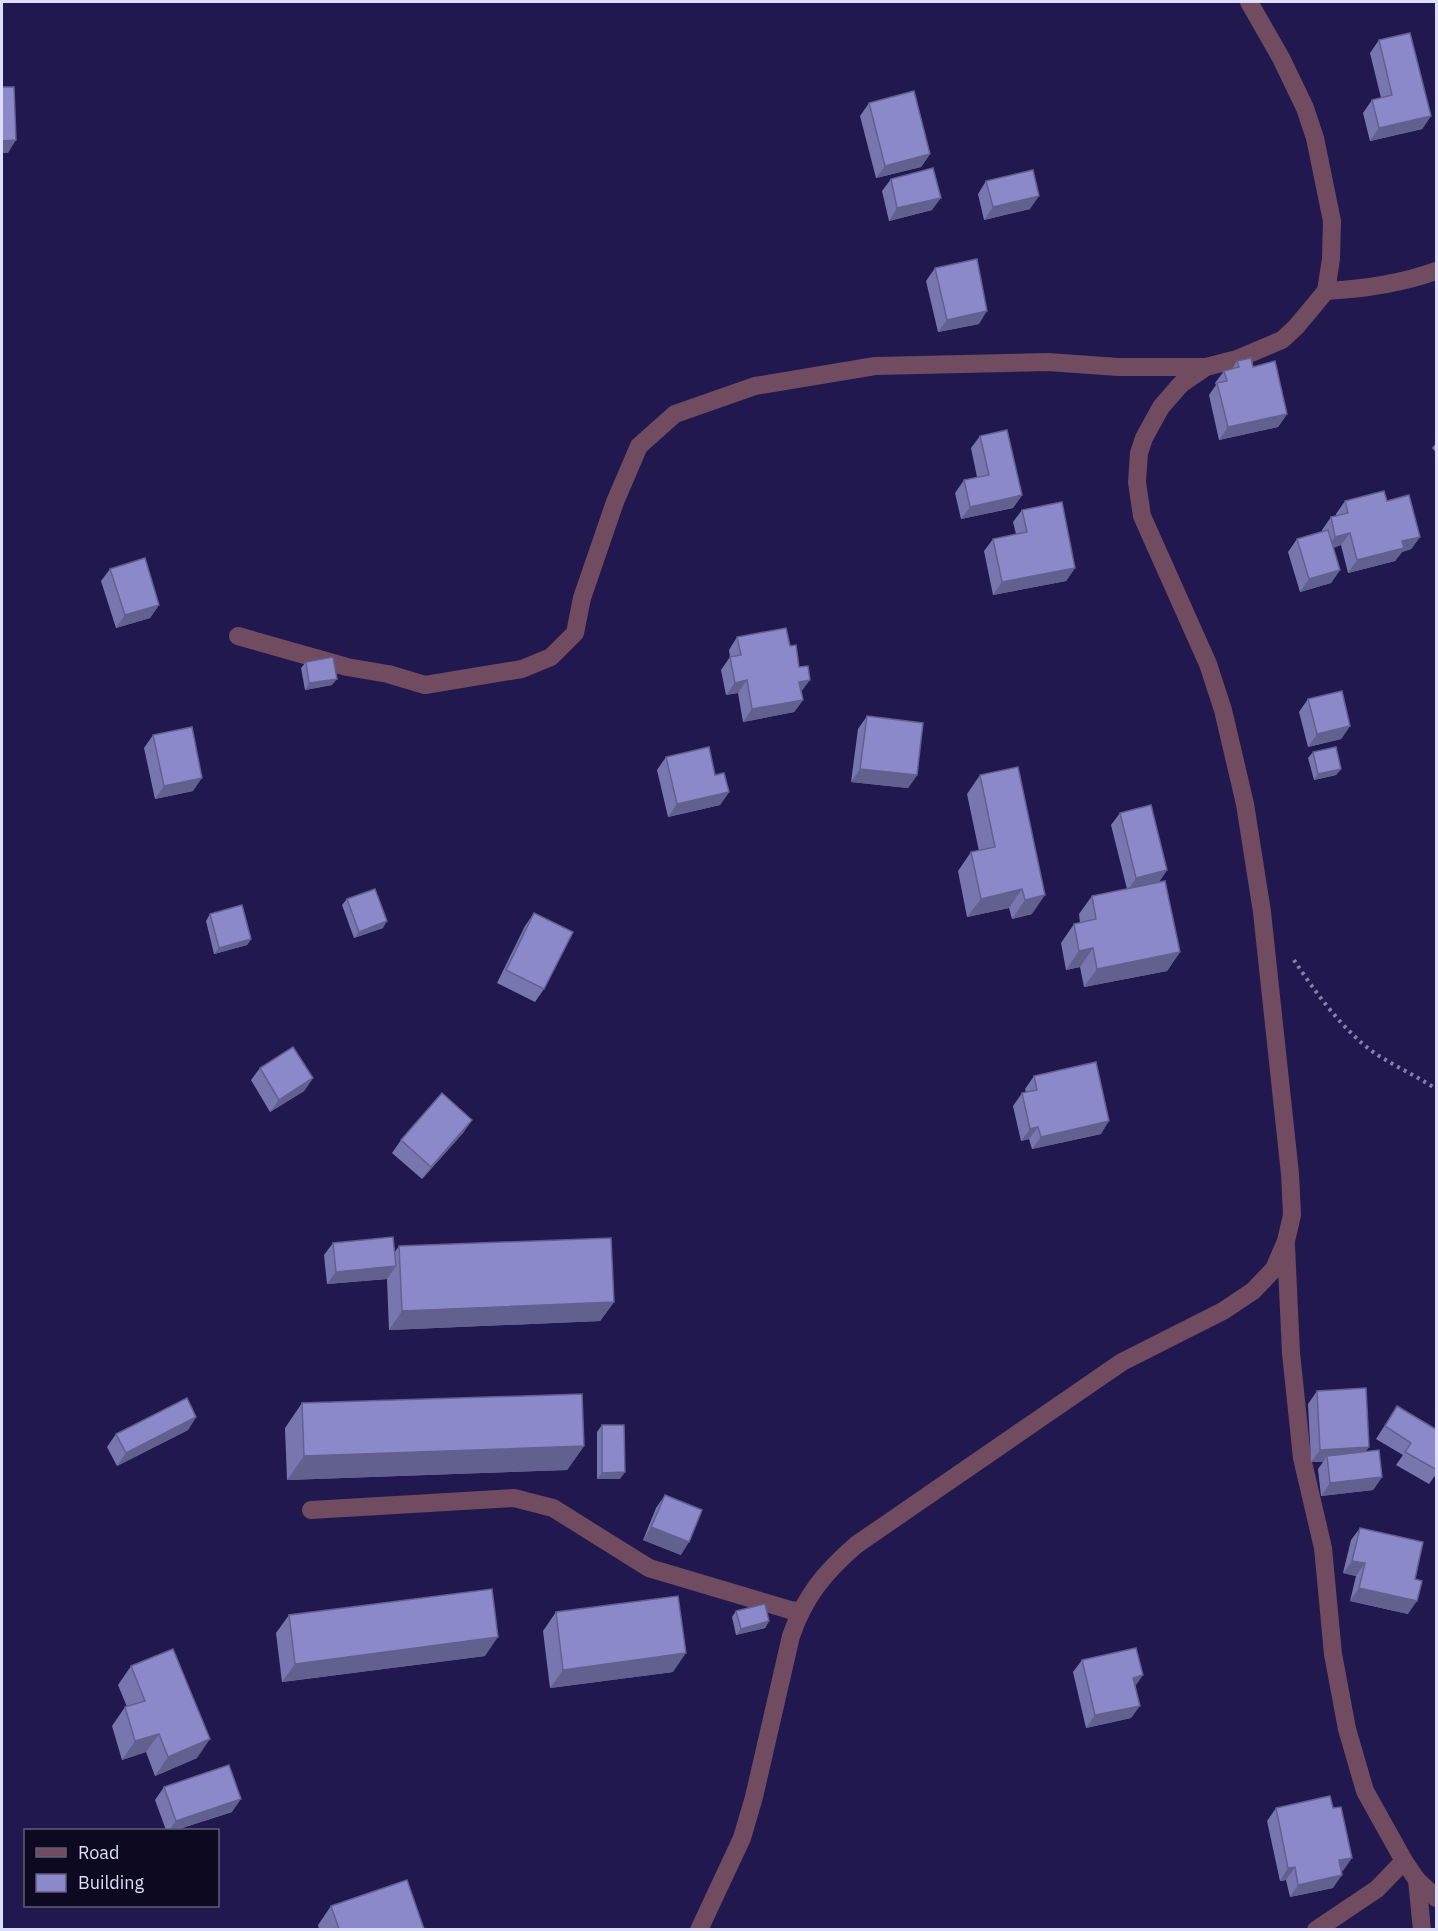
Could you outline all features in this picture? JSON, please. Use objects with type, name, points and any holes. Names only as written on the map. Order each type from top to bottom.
[{"type":"street","points":[[238,636],[347,667],[388,674],[425,685],[522,669],[551,657],[575,633],[582,598],[615,502],[639,446],[675,414],[755,386],[875,366],[1048,362],[1118,367],[1206,368],[1237,359],[1282,340],[1302,321],[1326,291],[1331,259],[1332,221],[1315,138],[1305,108],[1281,58],[1249,2]]},
{"type":"street","points":[[1326,291],[1364,289],[1412,280],[1437,271]]},
{"type":"street","points":[[699,1929],[742,1838],[754,1797],[791,1636],[800,1611],[808,1597],[836,1563],[856,1545],[1122,1362],[1223,1311],[1253,1291],[1274,1269],[1286,1241],[1292,1215],[1290,1174],[1262,912],[1245,804],[1223,710],[1208,664],[1142,516],[1137,482],[1142,446],[1161,407],[1182,384],[1206,368]]},
{"type":"street","points":[[1286,1241],[1291,1353],[1302,1458],[1323,1548],[1332,1654],[1347,1729],[1365,1791],[1404,1861],[1418,1880],[1437,1898]]},
{"type":"street","points":[[311,1510],[514,1498],[553,1508],[649,1568],[800,1611]]},
{"type":"street","points":[[1316,1929],[1377,1889],[1404,1861]]},
{"type":"street","points":[[1418,1880],[1422,1929]]},
{"type":"path","points":[[1293,959],[1305,978],[1348,1030],[1376,1053],[1437,1089]]},
{"type":"building","points":[[1410,33],[1431,116],[1379,128],[1372,100],[1392,95],[1379,40]]},
{"type":"building","points":[[2,87],[14,87],[16,140],[2,141]]},
{"type":"building","points":[[914,91],[930,154],[885,166],[869,103]]},
{"type":"building","points":[[933,168],[941,198],[897,208],[891,179]]},
{"type":"building","points":[[1033,170],[1039,196],[993,207],[986,181]]},
{"type":"building","points":[[977,259],[987,311],[947,320],[935,268]]},
{"type":"building","points":[[1251,358],[1253,367],[1275,361],[1287,414],[1228,427],[1217,383],[1227,381],[1224,371],[1239,367],[1237,361]]},
{"type":"building","points":[[1007,430],[1022,495],[970,507],[964,480],[989,475],[980,436]]},
{"type":"building","points":[[1384,491],[1387,501],[1409,495],[1420,537],[1402,541],[1404,548],[1357,560],[1350,533],[1335,537],[1331,517],[1348,513],[1345,501]]},
{"type":"building","points":[[1062,502],[1075,568],[1002,582],[993,539],[1027,532],[1022,510]]},
{"type":"building","points":[[1328,530],[1340,570],[1309,579],[1297,539]]},
{"type":"building","points":[[145,558],[159,605],[125,615],[110,569]]},
{"type":"building","points":[[786,628],[790,646],[796,645],[799,667],[808,666],[810,680],[799,682],[803,700],[752,709],[747,680],[735,683],[730,657],[741,655],[737,637]]},
{"type":"building","points":[[333,657],[337,679],[309,683],[306,662]]},
{"type":"building","points":[[1342,691],[1350,726],[1317,734],[1308,699]]},
{"type":"building","points":[[867,716],[923,723],[917,775],[860,769]]},
{"type":"building","points":[[192,727],[202,778],[164,786],[153,735]]},
{"type":"building","points":[[709,747],[715,775],[724,773],[729,792],[677,804],[666,757]]},
{"type":"building","points":[[1336,747],[1341,769],[1318,774],[1313,752]]},
{"type":"building","points":[[1018,767],[1045,895],[1025,900],[1022,889],[981,899],[971,852],[995,847],[980,775]]},
{"type":"building","points":[[1151,805],[1167,870],[1136,878],[1120,813]]},
{"type":"building","points":[[1165,881],[1180,952],[1097,969],[1093,948],[1079,951],[1074,924],[1096,919],[1092,896]]},
{"type":"building","points":[[375,889],[387,921],[359,932],[347,899]]},
{"type":"building","points":[[242,905],[251,939],[219,948],[210,914]]},
{"type":"building","points":[[534,913],[573,932],[544,989],[506,970]]},
{"type":"building","points":[[293,1047],[313,1078],[279,1100],[260,1068]]},
{"type":"building","points":[[1096,1062],[1109,1121],[1041,1137],[1038,1127],[1030,1129],[1022,1093],[1037,1090],[1034,1076]]},
{"type":"building","points":[[442,1093],[472,1120],[431,1167],[401,1140]]},
{"type":"building","points":[[393,1237],[396,1266],[336,1272],[333,1243]]},
{"type":"building","points":[[611,1238],[614,1302],[402,1311],[399,1246]]},
{"type":"building","points":[[1366,1388],[1369,1447],[1320,1450],[1317,1391]]},
{"type":"building","points":[[582,1394],[584,1446],[304,1456],[302,1403]]},
{"type":"building","points":[[187,1398],[196,1417],[126,1453],[116,1434]]},
{"type":"building","points":[[1397,1406],[1437,1430],[1437,1470],[1405,1452],[1411,1443],[1385,1426]]},
{"type":"building","points":[[602,1425],[624,1425],[625,1472],[602,1473]]},
{"type":"building","points":[[1379,1450],[1382,1477],[1330,1483],[1327,1456]]},
{"type":"building","points":[[665,1495],[702,1510],[689,1542],[651,1527]]},
{"type":"building","points":[[1360,1528],[1423,1542],[1415,1579],[1422,1581],[1417,1601],[1359,1588],[1365,1563],[1352,1561]]},
{"type":"building","points":[[492,1589],[498,1637],[295,1664],[289,1615]]},
{"type":"building","points":[[678,1596],[686,1653],[563,1670],[556,1612]]},
{"type":"building","points":[[765,1604],[769,1621],[741,1629],[736,1611]]},
{"type":"building","points":[[1136,1648],[1143,1675],[1133,1678],[1140,1706],[1095,1715],[1082,1660]]},
{"type":"building","points":[[173,1649],[210,1739],[168,1757],[159,1734],[135,1741],[125,1707],[145,1701],[131,1666]]},
{"type":"building","points":[[229,1765],[241,1799],[176,1821],[164,1787]]},
{"type":"building","points":[[1330,1796],[1333,1808],[1341,1807],[1352,1858],[1339,1860],[1342,1875],[1298,1885],[1295,1867],[1288,1868],[1276,1808]]},
{"type":"building","points":[[407,1880],[424,1929],[339,1929],[331,1906]]}]
